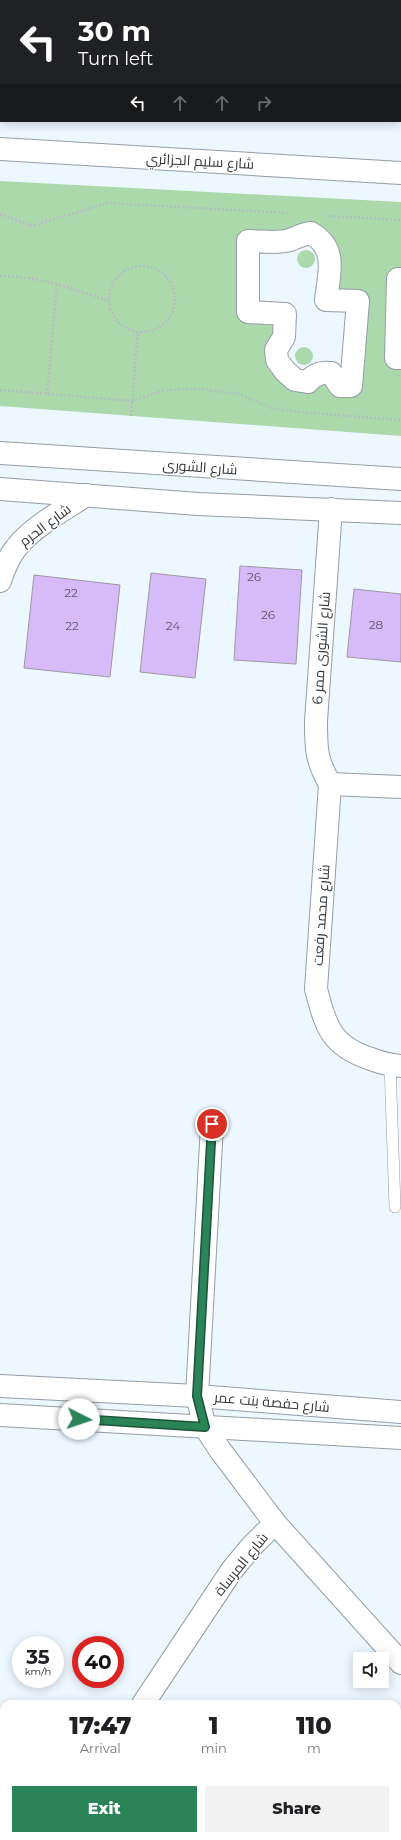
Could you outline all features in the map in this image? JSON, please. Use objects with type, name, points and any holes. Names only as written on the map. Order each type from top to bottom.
[{"type":"street","name":"شارع سليم الجزائري","points":[[0,149],[401,173]]},
{"type":"street","points":[[311,233],[319,238],[329,252],[326,300],[358,301],[351,386],[340,386],[331,373],[323,372],[312,377],[308,382],[295,380],[285,371],[277,360],[276,350],[284,336],[285,314],[248,312],[248,241],[290,240],[298,235],[311,233]]},
{"type":"street","points":[[401,279],[398,279],[396,358],[401,358]]},
{"type":"street","name":"شارع الشورى","points":[[0,453],[401,479]]},
{"type":"street","points":[[0,489],[198,504],[401,513]]},
{"type":"street","name":"شارع الحرم","points":[[0,581],[5,565],[16,547],[34,531],[86,495]]},
{"type":"street","name":"شارع الشورى ممر 6","points":[[330,784],[321,768],[316,751],[316,721],[331,510]]},
{"type":"street","points":[[330,784],[401,787]]},
{"type":"street","name":"شارع محمد رفعت","points":[[330,784],[316,989],[324,1018],[337,1042],[354,1054],[396,1066]]},
{"type":"street","points":[[212,1124],[197,1396],[205,1427],[220,1450],[275,1523]]},
{"type":"street","name":"شارع حفصة بنت عمر","points":[[0,1386],[197,1396],[401,1412]]},
{"type":"street","name":"شارع حفصة بنت عمر","points":[[0,1415],[401,1438]]},
{"type":"street","name":"شارع المرساة","points":[[146,1700],[232,1570],[251,1547],[275,1523],[401,1663]]},
{"type":"lane","points":[[395,1207],[396,1066]]},
{"type":"path","points":[[0,214],[32,226],[107,203],[290,214]]},
{"type":"path","points":[[330,216],[401,220]]},
{"type":"path","points":[[138,266],[151,267],[162,272],[170,281],[175,293],[175,306],[170,317],[162,326],[151,331],[138,332],[127,329],[118,322],[112,312],[109,301],[111,289],[117,278],[126,270],[138,266]]},
{"type":"path","points":[[0,276],[14,276],[57,283],[109,301]]},
{"type":"path","points":[[47,394],[57,283]]},
{"type":"path","points":[[131,416],[138,332]]},
{"type":"path","points":[[0,390],[132,401],[165,390],[201,389],[239,394],[272,408],[310,414],[401,420]]},
{"type":"green space","points":[[0,181],[401,202],[401,436],[0,406]],"holes":[[[248,241],[325,244],[326,300],[358,302],[340,386],[312,377],[277,360],[285,314],[248,311]]]},
{"type":"green space","points":[[306,250],[312,253],[315,259],[312,265],[306,268],[300,265],[297,259],[300,253]]},
{"type":"green space","points":[[304,347],[310,350],[313,356],[310,362],[304,365],[298,362],[295,356],[298,350]]},
{"type":"building","points":[[240,566],[302,570],[296,664],[234,660]]},
{"type":"building","points":[[151,573],[206,579],[195,678],[140,672]]},
{"type":"building","points":[[34,575],[120,585],[110,677],[24,668]]},
{"type":"building","points":[[354,589],[401,594],[401,662],[347,657]]},
{"type":"route","points":[[79,1419],[205,1427],[197,1396],[212,1124]]}]
